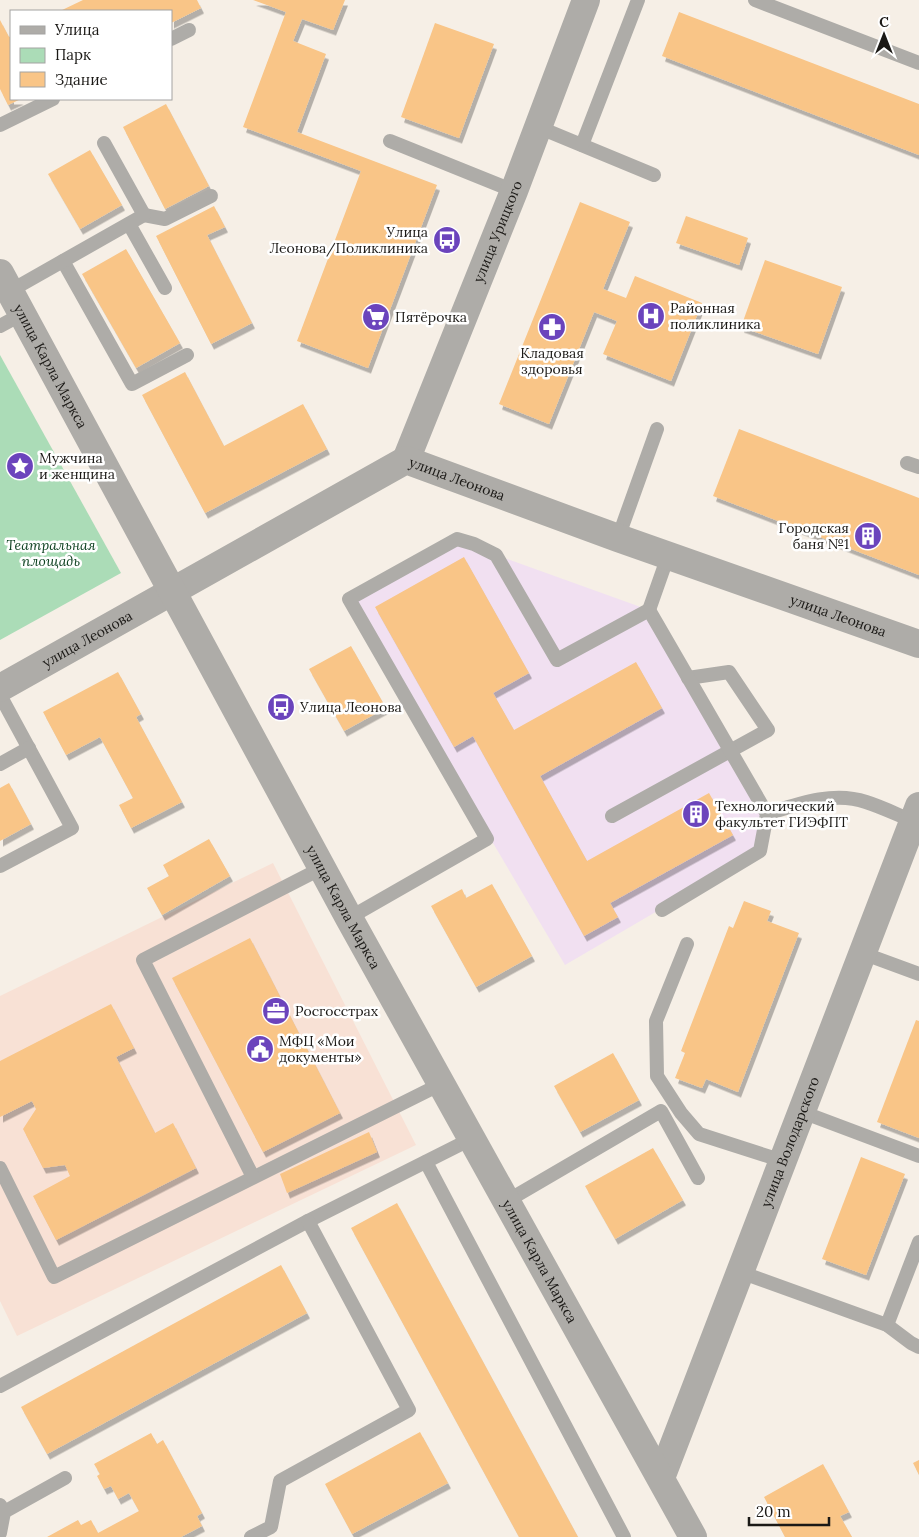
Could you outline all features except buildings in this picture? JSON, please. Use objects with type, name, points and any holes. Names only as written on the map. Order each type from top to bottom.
[{"type":"street","name":"улица Урицкого","points":[[406,460],[514,191],[586,0]]},
{"type":"street","name":"улица Карла Маркса","points":[[8,301],[173,591],[349,918],[693,1537]]},
{"type":"street","name":"улица Леонова","points":[[0,688],[406,460],[668,556],[919,644]]},
{"type":"street","name":"улица Володарского","points":[[661,1478],[916,813]]},
{"type":"lane","points":[[582,146],[638,0]]},
{"type":"lane","points":[[755,0],[919,63]]},
{"type":"lane","points":[[172,38],[189,30]]},
{"type":"lane","points":[[0,125],[51,100]]},
{"type":"lane","points":[[538,127],[654,175]]},
{"type":"lane","points":[[390,140],[514,191]]},
{"type":"lane","points":[[104,143],[144,215]]},
{"type":"lane","points":[[8,301],[63,261],[144,215],[165,219],[211,196]]},
{"type":"lane","points":[[129,224],[165,288]]},
{"type":"lane","points":[[63,261],[132,384],[186,355]]},
{"type":"lane","points":[[618,538],[657,429]]},
{"type":"lane","points":[[349,918],[487,839],[349,599],[457,538],[496,555],[557,660],[649,610],[668,556]]},
{"type":"lane","points":[[649,610],[766,814],[760,851],[662,910]]},
{"type":"lane","points":[[612,816],[768,730],[729,672],[688,678]]},
{"type":"lane","points":[[0,695],[72,828],[0,866]]},
{"type":"lane","points":[[0,764],[29,748]]},
{"type":"lane","points":[[766,814],[807,801],[836,798],[864,801],[916,813]]},
{"type":"lane","points":[[253,1177],[143,960],[322,868]]},
{"type":"lane","points":[[687,944],[656,1021],[657,1076],[681,1113],[699,1134],[783,1161]]},
{"type":"lane","points":[[862,953],[919,974]]},
{"type":"lane","points":[[0,1168],[54,1277],[441,1084]]},
{"type":"lane","points":[[506,1201],[661,1111],[698,1178]]},
{"type":"lane","points":[[802,1112],[919,1156]]},
{"type":"lane","points":[[0,1386],[308,1221],[471,1139]]},
{"type":"lane","points":[[426,1162],[624,1537]]},
{"type":"lane","points":[[252,1537],[271,1527],[280,1481],[409,1410],[308,1221]]},
{"type":"lane","points":[[888,1324],[919,1242]]},
{"type":"lane","points":[[740,1272],[888,1324],[911,1343],[919,1347]]},
{"type":"lane","points":[[0,1533],[2,1509],[65,1478]]},
{"type":"shaded area","points":[[457,539],[649,610],[767,814],[760,851],[565,965],[349,599]]},
{"type":"shaded area","points":[[273,863],[416,1145],[17,1336],[0,1301],[0,996]]},
{"type":"green space","name":"Театральная площадь","points":[[0,355],[121,573],[0,640]]},
{"type":"place","name":"Улица Леонова/Поликлиника","points":[[447,240]]},
{"type":"place","name":"Районная поликлиника","points":[[651,316]]},
{"type":"place","name":"Пятёрочка","points":[[376,317]]},
{"type":"place","name":"Кладовая здоровья","points":[[552,327]]},
{"type":"place","name":"Мужчина и женщина","points":[[20,466]]},
{"type":"place","name":"Городская баня №1","points":[[868,536]]},
{"type":"place","name":"Улица Леонова","points":[[281,707]]},
{"type":"place","name":"Технологический факультет ГИЭФПТ","points":[[696,814]]},
{"type":"place","name":"Росгосстрах","points":[[276,1011]]},
{"type":"place","name":"МФЦ «Мои документы»","points":[[260,1049]]}]
